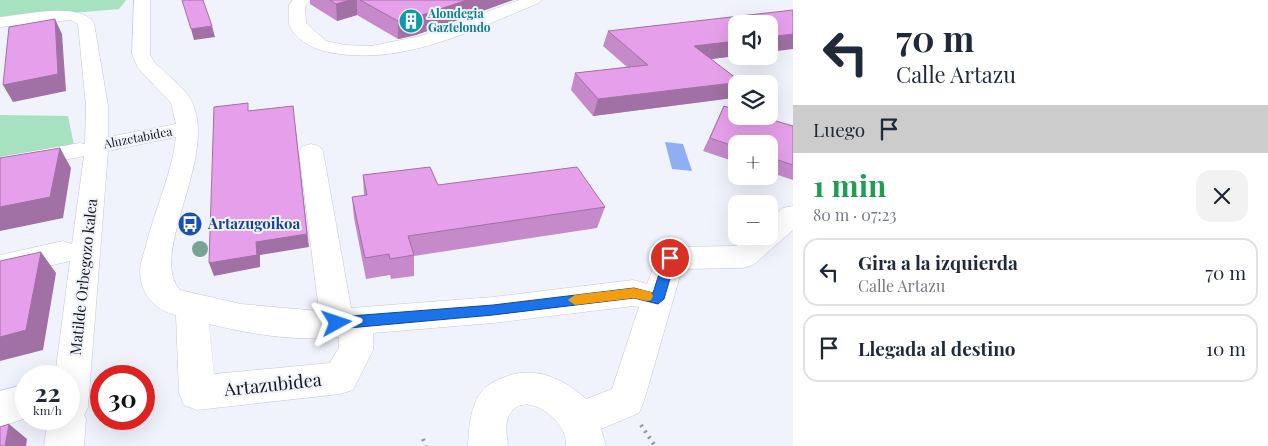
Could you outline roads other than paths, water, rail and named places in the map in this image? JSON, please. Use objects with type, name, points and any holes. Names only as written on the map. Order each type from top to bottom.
[{"type":"street","name":"Aluzetabidea","points":[[0,22],[72,15],[81,18],[86,23],[97,106],[89,148],[188,128],[180,101],[145,64],[141,54],[142,0]]},
{"type":"street","points":[[303,0],[297,5],[298,24],[318,44],[345,51],[385,51],[424,41],[533,0]]},
{"type":"street","points":[[188,128],[186,153],[166,219],[154,271],[158,288],[170,301],[192,308],[241,318],[321,325],[396,316],[493,310],[634,293],[658,299]]},
{"type":"street","points":[[0,164],[89,148]]},
{"type":"street","name":"Matilde Orbegozo kalea","points":[[72,365],[89,148]]},
{"type":"street","name":"Artazubidea","points":[[192,308],[197,393],[340,378],[356,350],[347,322],[310,151]]},
{"type":"street","points":[[778,228],[793,215]]},
{"type":"street","points":[[488,446],[488,416],[496,401],[511,391],[529,388],[548,392],[566,403],[583,433],[626,401],[670,258],[743,257],[757,245]]},
{"type":"street","name":"Matilde Orbegozo kalea","points":[[0,266],[63,252]]},
{"type":"street","points":[[0,409],[15,404]]},
{"type":"street","points":[[64,446],[66,430]]},
{"type":"water","points":[[665,142],[683,144],[692,171],[672,169]]},
{"type":"place","name":"Alondegia Gaztelondo","points":[[411,21]]},
{"type":"place","name":"Artazugoikoa","points":[[190,224]]}]
